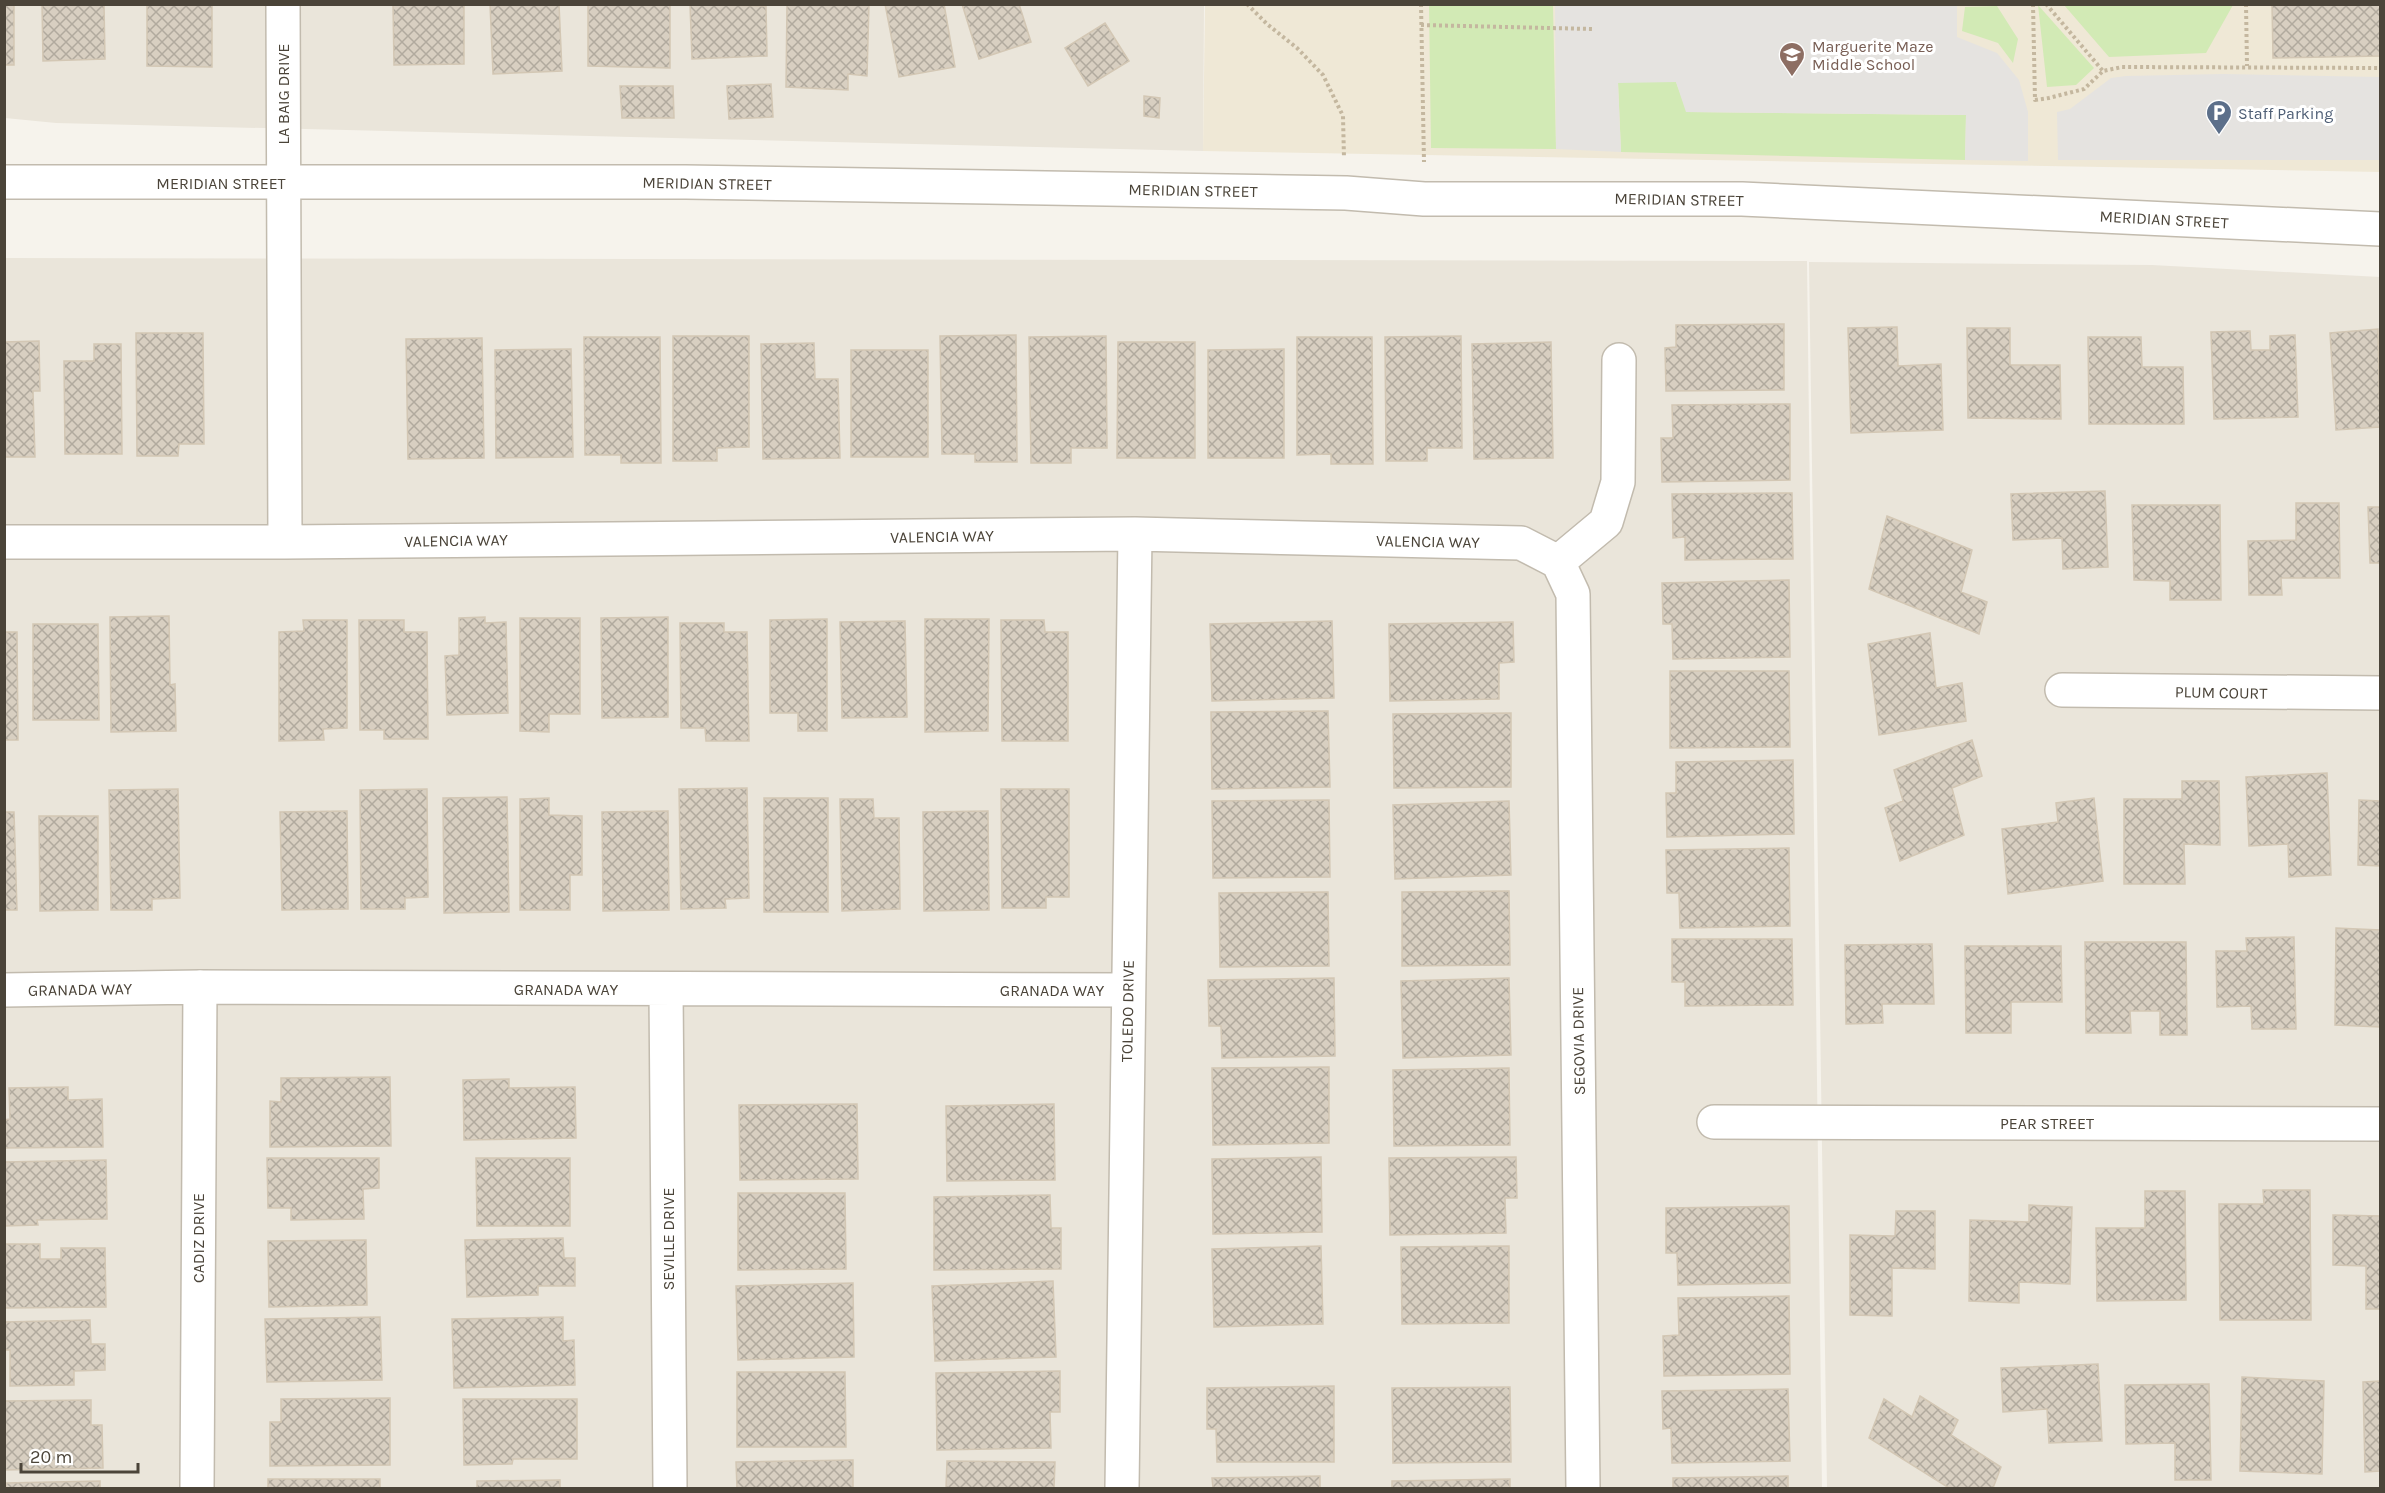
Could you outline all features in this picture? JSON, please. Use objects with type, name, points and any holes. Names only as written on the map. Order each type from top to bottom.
[{"type":"street","name":"LA BAIG DRIVE","points":[[282,4],[284,183]]},
{"type":"street","name":"MERIDIAN STREET","points":[[4,182],[686,182],[1346,193],[1424,199],[1742,199],[2380,229]]},
{"type":"street","points":[[284,183],[285,542]]},
{"type":"street","points":[[1558,562],[1606,522],[1618,482],[1619,360]]},
{"type":"street","name":"VALENCIA WAY","points":[[4,542],[285,542],[1135,534],[1521,543],[1558,562]]},
{"type":"street","name":"TOLEDO DRIVE","points":[[1122,1488],[1135,534]]},
{"type":"street","name":"SEGOVIA DRIVE","points":[[1558,562],[1573,594],[1583,1488]]},
{"type":"street","name":"PLUM COURT","points":[[2062,690],[2380,693]]},
{"type":"street","name":"GRANADA WAY","points":[[4,990],[200,987],[1127,990]]},
{"type":"street","name":"CADIZ DRIVE","points":[[197,1488],[200,987]]},
{"type":"street","name":"SEVILLE DRIVE","points":[[666,989],[670,1488]]},
{"type":"street","name":"PEAR STREET","points":[[1714,1122],[2380,1124]]},
{"type":"path","points":[[1247,4],[1267,24],[1298,48],[1323,75],[1342,116],[1346,193]]},
{"type":"path","points":[[1421,4],[1424,199]]},
{"type":"path","points":[[2032,4],[2035,100],[2084,89],[2103,71],[2122,67],[2380,68]]},
{"type":"path","points":[[2046,4],[2103,71]]},
{"type":"path","points":[[2246,4],[2247,66]]},
{"type":"path","points":[[1421,25],[1592,29]]},
{"type":"shaded area","points":[[4,5],[1204,5],[1203,151],[56,123],[5,118]]},
{"type":"shaded area","name":"Marguerite Maze Middle School","points":[[1205,5],[2380,5],[2380,172],[1203,151]]},
{"type":"shaded area","points":[[1555,5],[1957,5],[1957,37],[1997,53],[2019,80],[2028,112],[2028,161],[1965,160],[1966,115],[1686,112],[1676,82],[1618,83],[1621,152],[1556,149]]},
{"type":"shaded area","name":"Staff Parking","points":[[2223,74],[2380,77],[2380,160],[2058,160],[2057,112],[2070,109],[2111,78]]},
{"type":"shaded area","points":[[5,258],[1807,261],[1822,1488],[5,1488]]},
{"type":"shaded area","points":[[1809,262],[2152,265],[2380,277],[2380,1488],[1827,1488]]},
{"type":"green space","points":[[1429,5],[1553,5],[1556,149],[1431,148]]},
{"type":"green space","points":[[2038,5],[2094,68],[2076,85],[2047,87]]},
{"type":"green space","points":[[2064,5],[2233,5],[2206,53],[2109,57]]},
{"type":"green space","points":[[1997,6],[2018,39],[2013,63],[1998,43],[1962,31],[1965,7]]},
{"type":"green space","points":[[1618,82],[1676,82],[1687,112],[1966,115],[1965,160],[1621,152]]},
{"type":"building","points":[[4,4],[14,4],[14,65],[4,65]]},
{"type":"building","points":[[42,4],[104,4],[105,59],[43,61]]},
{"type":"building","points":[[147,4],[212,4],[212,67],[147,66]]},
{"type":"building","points":[[393,4],[464,4],[464,64],[394,65]]},
{"type":"building","points":[[490,4],[559,4],[562,71],[493,74]]},
{"type":"building","points":[[588,4],[670,4],[670,68],[588,66]]},
{"type":"building","points":[[690,4],[766,6],[767,56],[692,59]]},
{"type":"building","points":[[787,4],[869,4],[867,76],[848,74],[848,90],[786,87]]},
{"type":"building","points":[[885,4],[944,4],[955,67],[899,77]]},
{"type":"building","points":[[962,4],[1019,4],[1031,42],[979,59]]},
{"type":"building","points":[[2272,4],[2380,4],[2380,56],[2273,58]]},
{"type":"building","points":[[1105,23],[1129,61],[1088,86],[1065,48]]},
{"type":"building","points":[[771,84],[773,117],[729,119],[727,86]]},
{"type":"building","points":[[620,86],[673,86],[674,118],[622,118]]},
{"type":"building","points":[[1144,96],[1160,98],[1159,118],[1144,116]]},
{"type":"building","points":[[1784,324],[1784,390],[1666,391],[1665,348],[1676,347],[1676,325]]},
{"type":"building","points":[[1897,327],[1898,366],[1941,364],[1943,430],[1851,433],[1848,328]]},
{"type":"building","points":[[1967,328],[2010,328],[2010,365],[2060,365],[2061,419],[1968,418]]},
{"type":"building","points":[[2378,329],[2380,427],[2336,430],[2330,333]]},
{"type":"building","points":[[2250,331],[2251,350],[2270,350],[2270,336],[2295,335],[2298,417],[2214,419],[2211,332]]},
{"type":"building","points":[[136,333],[203,333],[204,444],[179,444],[178,456],[137,456]]},
{"type":"building","points":[[1016,335],[1017,462],[975,462],[975,454],[942,454],[940,336]]},
{"type":"building","points":[[673,336],[749,336],[749,447],[717,448],[717,461],[673,461]]},
{"type":"building","points":[[1106,336],[1107,448],[1071,448],[1071,463],[1031,463],[1029,337]]},
{"type":"building","points":[[1461,336],[1462,448],[1427,448],[1427,461],[1386,461],[1385,337]]},
{"type":"building","points":[[584,337],[660,337],[661,463],[621,463],[621,455],[585,455]]},
{"type":"building","points":[[1297,337],[1372,337],[1373,464],[1331,464],[1331,454],[1297,455]]},
{"type":"building","points":[[2088,337],[2141,337],[2142,367],[2183,367],[2184,424],[2089,424]]},
{"type":"building","points":[[482,338],[484,458],[408,459],[406,339]]},
{"type":"building","points":[[39,341],[40,391],[33,391],[35,457],[4,457],[4,342]]},
{"type":"building","points":[[1118,342],[1195,342],[1195,458],[1117,458]]},
{"type":"building","points":[[1551,342],[1553,458],[1474,459],[1472,344]]},
{"type":"building","points":[[814,343],[815,379],[838,379],[840,458],[763,459],[761,344]]},
{"type":"building","points":[[94,344],[121,344],[122,454],[65,454],[64,361],[94,361]]},
{"type":"building","points":[[571,349],[573,457],[496,458],[495,350]]},
{"type":"building","points":[[1284,349],[1284,458],[1208,458],[1208,350]]},
{"type":"building","points":[[851,350],[928,350],[928,457],[851,457]]},
{"type":"building","points":[[1790,404],[1790,480],[1662,482],[1661,438],[1673,438],[1672,405]]},
{"type":"building","points":[[2105,491],[2108,567],[2063,569],[2062,538],[2013,540],[2011,494]]},
{"type":"building","points":[[1792,493],[1793,559],[1685,560],[1685,537],[1673,538],[1672,494]]},
{"type":"building","points":[[2296,503],[2339,503],[2340,578],[2281,578],[2282,595],[2249,595],[2248,541],[2296,540]]},
{"type":"building","points":[[2132,505],[2220,505],[2221,600],[2170,600],[2170,581],[2134,580]]},
{"type":"building","points":[[2368,507],[2380,507],[2380,563],[2370,563]]},
{"type":"building","points":[[1887,516],[1972,550],[1961,592],[1987,602],[1979,634],[1869,589]]},
{"type":"building","points":[[1789,580],[1790,657],[1673,659],[1672,624],[1663,624],[1662,583]]},
{"type":"building","points":[[169,616],[170,685],[175,684],[176,731],[111,732],[110,617]]},
{"type":"building","points":[[485,617],[485,623],[506,622],[508,713],[447,715],[445,656],[459,655],[459,618]]},
{"type":"building","points":[[668,617],[668,717],[602,718],[601,618]]},
{"type":"building","points":[[520,618],[580,618],[580,714],[549,714],[549,732],[520,731]]},
{"type":"building","points":[[827,619],[827,731],[798,731],[798,713],[770,713],[770,620]]},
{"type":"building","points":[[925,619],[989,619],[988,731],[925,732]]},
{"type":"building","points":[[303,620],[347,620],[347,728],[323,729],[324,740],[279,741],[279,632],[304,631]]},
{"type":"building","points":[[359,620],[404,620],[404,632],[427,632],[428,739],[384,739],[384,730],[360,730]]},
{"type":"building","points":[[1001,620],[1044,620],[1045,632],[1068,632],[1068,741],[1002,741]]},
{"type":"building","points":[[905,621],[907,717],[842,718],[840,622]]},
{"type":"building","points":[[1332,621],[1334,698],[1212,701],[1210,624]]},
{"type":"building","points":[[1513,622],[1514,662],[1499,663],[1499,699],[1390,701],[1389,624]]},
{"type":"building","points":[[680,623],[724,623],[724,632],[747,632],[749,741],[706,741],[705,728],[681,728]]},
{"type":"building","points":[[33,624],[98,624],[99,720],[33,720]]},
{"type":"building","points":[[4,632],[17,632],[18,740],[4,740]]},
{"type":"building","points":[[1930,633],[1936,688],[1962,683],[1966,721],[1879,735],[1868,644]]},
{"type":"building","points":[[1670,671],[1789,671],[1790,747],[1670,748]]},
{"type":"building","points":[[1328,711],[1330,787],[1212,789],[1211,712]]},
{"type":"building","points":[[1511,713],[1511,787],[1394,788],[1393,714]]},
{"type":"building","points":[[1972,740],[1982,776],[1952,788],[1964,835],[1900,861],[1885,808],[1903,801],[1894,770]]},
{"type":"building","points":[[1793,760],[1794,834],[1667,837],[1666,793],[1676,793],[1676,762]]},
{"type":"building","points":[[2327,773],[2331,875],[2289,877],[2288,844],[2249,846],[2246,777]]},
{"type":"building","points":[[2182,781],[2219,781],[2220,845],[2184,844],[2185,884],[2124,884],[2124,799],[2182,799]]},
{"type":"building","points":[[747,788],[749,898],[725,899],[726,908],[681,909],[679,789]]},
{"type":"building","points":[[178,789],[180,898],[152,899],[152,910],[111,910],[109,790]]},
{"type":"building","points":[[427,789],[428,897],[405,898],[405,909],[361,909],[360,790]]},
{"type":"building","points":[[1001,789],[1069,789],[1069,897],[1046,897],[1046,908],[1002,908]]},
{"type":"building","points":[[507,797],[509,912],[444,913],[443,798]]},
{"type":"building","points":[[549,798],[549,815],[582,816],[582,875],[570,875],[570,910],[520,910],[520,799]]},
{"type":"building","points":[[764,798],[828,798],[828,912],[764,912]]},
{"type":"building","points":[[2094,798],[2103,881],[2008,894],[2002,829],[2058,822],[2056,803]]},
{"type":"building","points":[[840,799],[873,799],[874,818],[899,818],[900,909],[842,911]]},
{"type":"building","points":[[1329,800],[1330,877],[1213,878],[1212,801]]},
{"type":"building","points":[[2359,800],[2380,801],[2380,866],[2358,865]]},
{"type":"building","points":[[1509,801],[1511,875],[1395,879],[1393,805]]},
{"type":"building","points":[[347,811],[348,909],[282,910],[280,812]]},
{"type":"building","points":[[668,811],[669,910],[603,911],[602,812]]},
{"type":"building","points":[[988,811],[989,910],[924,911],[923,812]]},
{"type":"building","points":[[4,812],[14,812],[17,910],[4,910]]},
{"type":"building","points":[[39,816],[98,816],[98,910],[40,911]]},
{"type":"building","points":[[1789,848],[1790,926],[1680,928],[1679,893],[1667,893],[1666,850]]},
{"type":"building","points":[[1509,891],[1510,965],[1402,966],[1402,892]]},
{"type":"building","points":[[1328,892],[1329,966],[1220,967],[1219,893]]},
{"type":"building","points":[[2336,928],[2380,930],[2380,1027],[2335,1025]]},
{"type":"building","points":[[2294,937],[2296,1029],[2252,1029],[2251,1006],[2217,1007],[2216,951],[2247,951],[2246,938]]},
{"type":"building","points":[[1672,939],[1792,939],[1793,1005],[1685,1006],[1685,982],[1672,982]]},
{"type":"building","points":[[2085,942],[2186,942],[2187,1035],[2160,1035],[2160,1011],[2130,1011],[2131,1033],[2086,1033]]},
{"type":"building","points":[[1932,944],[1934,1004],[1882,1004],[1883,1023],[1846,1024],[1845,945]]},
{"type":"building","points":[[1965,946],[2061,946],[2062,1002],[2011,1002],[2011,1033],[1966,1033]]},
{"type":"building","points":[[1334,978],[1335,1056],[1222,1058],[1221,1026],[1209,1026],[1208,980]]},
{"type":"building","points":[[1509,978],[1511,1055],[1403,1058],[1401,981]]},
{"type":"building","points":[[1329,1067],[1329,1143],[1213,1145],[1212,1068]]},
{"type":"building","points":[[1509,1068],[1510,1145],[1394,1146],[1393,1070]]},
{"type":"building","points":[[390,1077],[391,1146],[270,1147],[270,1101],[281,1102],[281,1078]]},
{"type":"building","points":[[509,1079],[509,1088],[575,1087],[576,1138],[464,1140],[463,1080]]},
{"type":"building","points":[[68,1087],[68,1100],[102,1099],[103,1147],[4,1148],[4,1120],[10,1119],[9,1088]]},
{"type":"building","points":[[857,1104],[858,1179],[740,1180],[739,1105]]},
{"type":"building","points":[[1054,1104],[1055,1180],[947,1181],[946,1106]]},
{"type":"building","points":[[1321,1157],[1322,1232],[1213,1234],[1212,1159]]},
{"type":"building","points":[[1516,1157],[1517,1198],[1505,1198],[1506,1233],[1390,1235],[1389,1158]]},
{"type":"building","points":[[267,1158],[379,1158],[379,1188],[363,1189],[364,1219],[291,1220],[291,1208],[268,1208]]},
{"type":"building","points":[[476,1158],[570,1158],[570,1226],[477,1226]]},
{"type":"building","points":[[106,1160],[107,1219],[37,1220],[38,1225],[4,1226],[4,1162]]},
{"type":"building","points":[[2263,1190],[2310,1190],[2311,1320],[2220,1320],[2219,1204],[2264,1204]]},
{"type":"building","points":[[2145,1191],[2185,1191],[2186,1300],[2097,1301],[2096,1228],[2145,1228]]},
{"type":"building","points":[[738,1193],[845,1193],[846,1269],[738,1270]]},
{"type":"building","points":[[1050,1195],[1051,1228],[1061,1228],[1061,1269],[934,1270],[934,1197]]},
{"type":"building","points":[[2029,1205],[2072,1207],[2070,1284],[2019,1282],[2019,1303],[1969,1301],[1970,1220],[2029,1222]]},
{"type":"building","points":[[1789,1206],[1790,1283],[1678,1285],[1677,1253],[1666,1253],[1666,1208]]},
{"type":"building","points":[[1896,1211],[1935,1211],[1935,1269],[1892,1268],[1892,1316],[1850,1315],[1850,1235],[1895,1236]]},
{"type":"building","points":[[2333,1215],[2380,1216],[2380,1309],[2366,1309],[2366,1266],[2333,1265]]},
{"type":"building","points":[[563,1238],[564,1258],[575,1258],[575,1286],[538,1286],[538,1295],[467,1297],[465,1240]]},
{"type":"building","points":[[366,1240],[367,1305],[269,1307],[268,1241]]},
{"type":"building","points":[[4,1244],[40,1244],[40,1259],[61,1259],[61,1248],[105,1248],[106,1307],[4,1308]]},
{"type":"building","points":[[1321,1246],[1323,1324],[1214,1327],[1212,1249]]},
{"type":"building","points":[[1509,1246],[1509,1323],[1402,1324],[1401,1247]]},
{"type":"building","points":[[1053,1281],[1056,1357],[935,1361],[932,1286]]},
{"type":"building","points":[[853,1283],[854,1357],[738,1360],[736,1286]]},
{"type":"building","points":[[1789,1296],[1790,1374],[1664,1376],[1663,1336],[1679,1335],[1678,1298]]},
{"type":"building","points":[[380,1317],[382,1380],[267,1382],[265,1319]]},
{"type":"building","points":[[563,1317],[563,1341],[574,1340],[575,1385],[454,1388],[452,1319]]},
{"type":"building","points":[[90,1320],[91,1344],[105,1344],[105,1370],[74,1371],[74,1385],[10,1386],[10,1350],[4,1350],[4,1322]]},
{"type":"building","points":[[2098,1364],[2102,1441],[2049,1443],[2047,1409],[2003,1412],[2001,1368]]},
{"type":"building","points":[[1060,1371],[1060,1412],[1050,1412],[1051,1448],[937,1450],[936,1373]]},
{"type":"building","points":[[737,1372],[845,1372],[846,1447],[737,1447]]},
{"type":"building","points":[[2242,1377],[2324,1381],[2322,1474],[2240,1471]]},
{"type":"building","points":[[2380,1381],[2380,1471],[2365,1472],[2363,1382]]},
{"type":"building","points":[[2209,1384],[2211,1480],[2175,1480],[2175,1443],[2126,1444],[2125,1385]]},
{"type":"building","points":[[1334,1386],[1334,1462],[1217,1462],[1216,1429],[1207,1429],[1207,1388]]},
{"type":"building","points":[[1510,1387],[1511,1462],[1393,1463],[1392,1388]]},
{"type":"building","points":[[1788,1389],[1790,1461],[1672,1463],[1671,1428],[1663,1429],[1662,1391]]},
{"type":"building","points":[[1920,1396],[1958,1420],[1951,1435],[2001,1467],[1993,1488],[1949,1488],[1869,1438],[1884,1399],[1912,1417]]},
{"type":"building","points":[[390,1398],[390,1465],[270,1466],[270,1422],[281,1422],[281,1399]]},
{"type":"building","points":[[463,1399],[577,1399],[577,1459],[513,1459],[512,1464],[464,1465]]},
{"type":"building","points":[[91,1400],[91,1425],[102,1425],[103,1468],[4,1470],[4,1401]]},
{"type":"building","points":[[853,1460],[853,1488],[737,1488],[736,1462]]},
{"type":"building","points":[[947,1461],[1055,1462],[1054,1488],[946,1488]]},
{"type":"building","points":[[1320,1476],[1320,1488],[1213,1488],[1212,1478]]},
{"type":"building","points":[[1788,1476],[1788,1488],[1673,1488],[1673,1478]]},
{"type":"building","points":[[268,1479],[380,1479],[380,1488],[268,1488]]},
{"type":"building","points":[[1510,1479],[1510,1488],[1392,1488],[1392,1481]]},
{"type":"building","points":[[560,1480],[560,1488],[477,1488],[477,1481]]},
{"type":"building","points":[[100,1481],[100,1488],[6,1488],[6,1483]]},
{"type":"place","name":"Marguerite Maze Middle School","points":[[1792,78]]},
{"type":"place","name":"Staff Parking","points":[[2219,136]]}]
